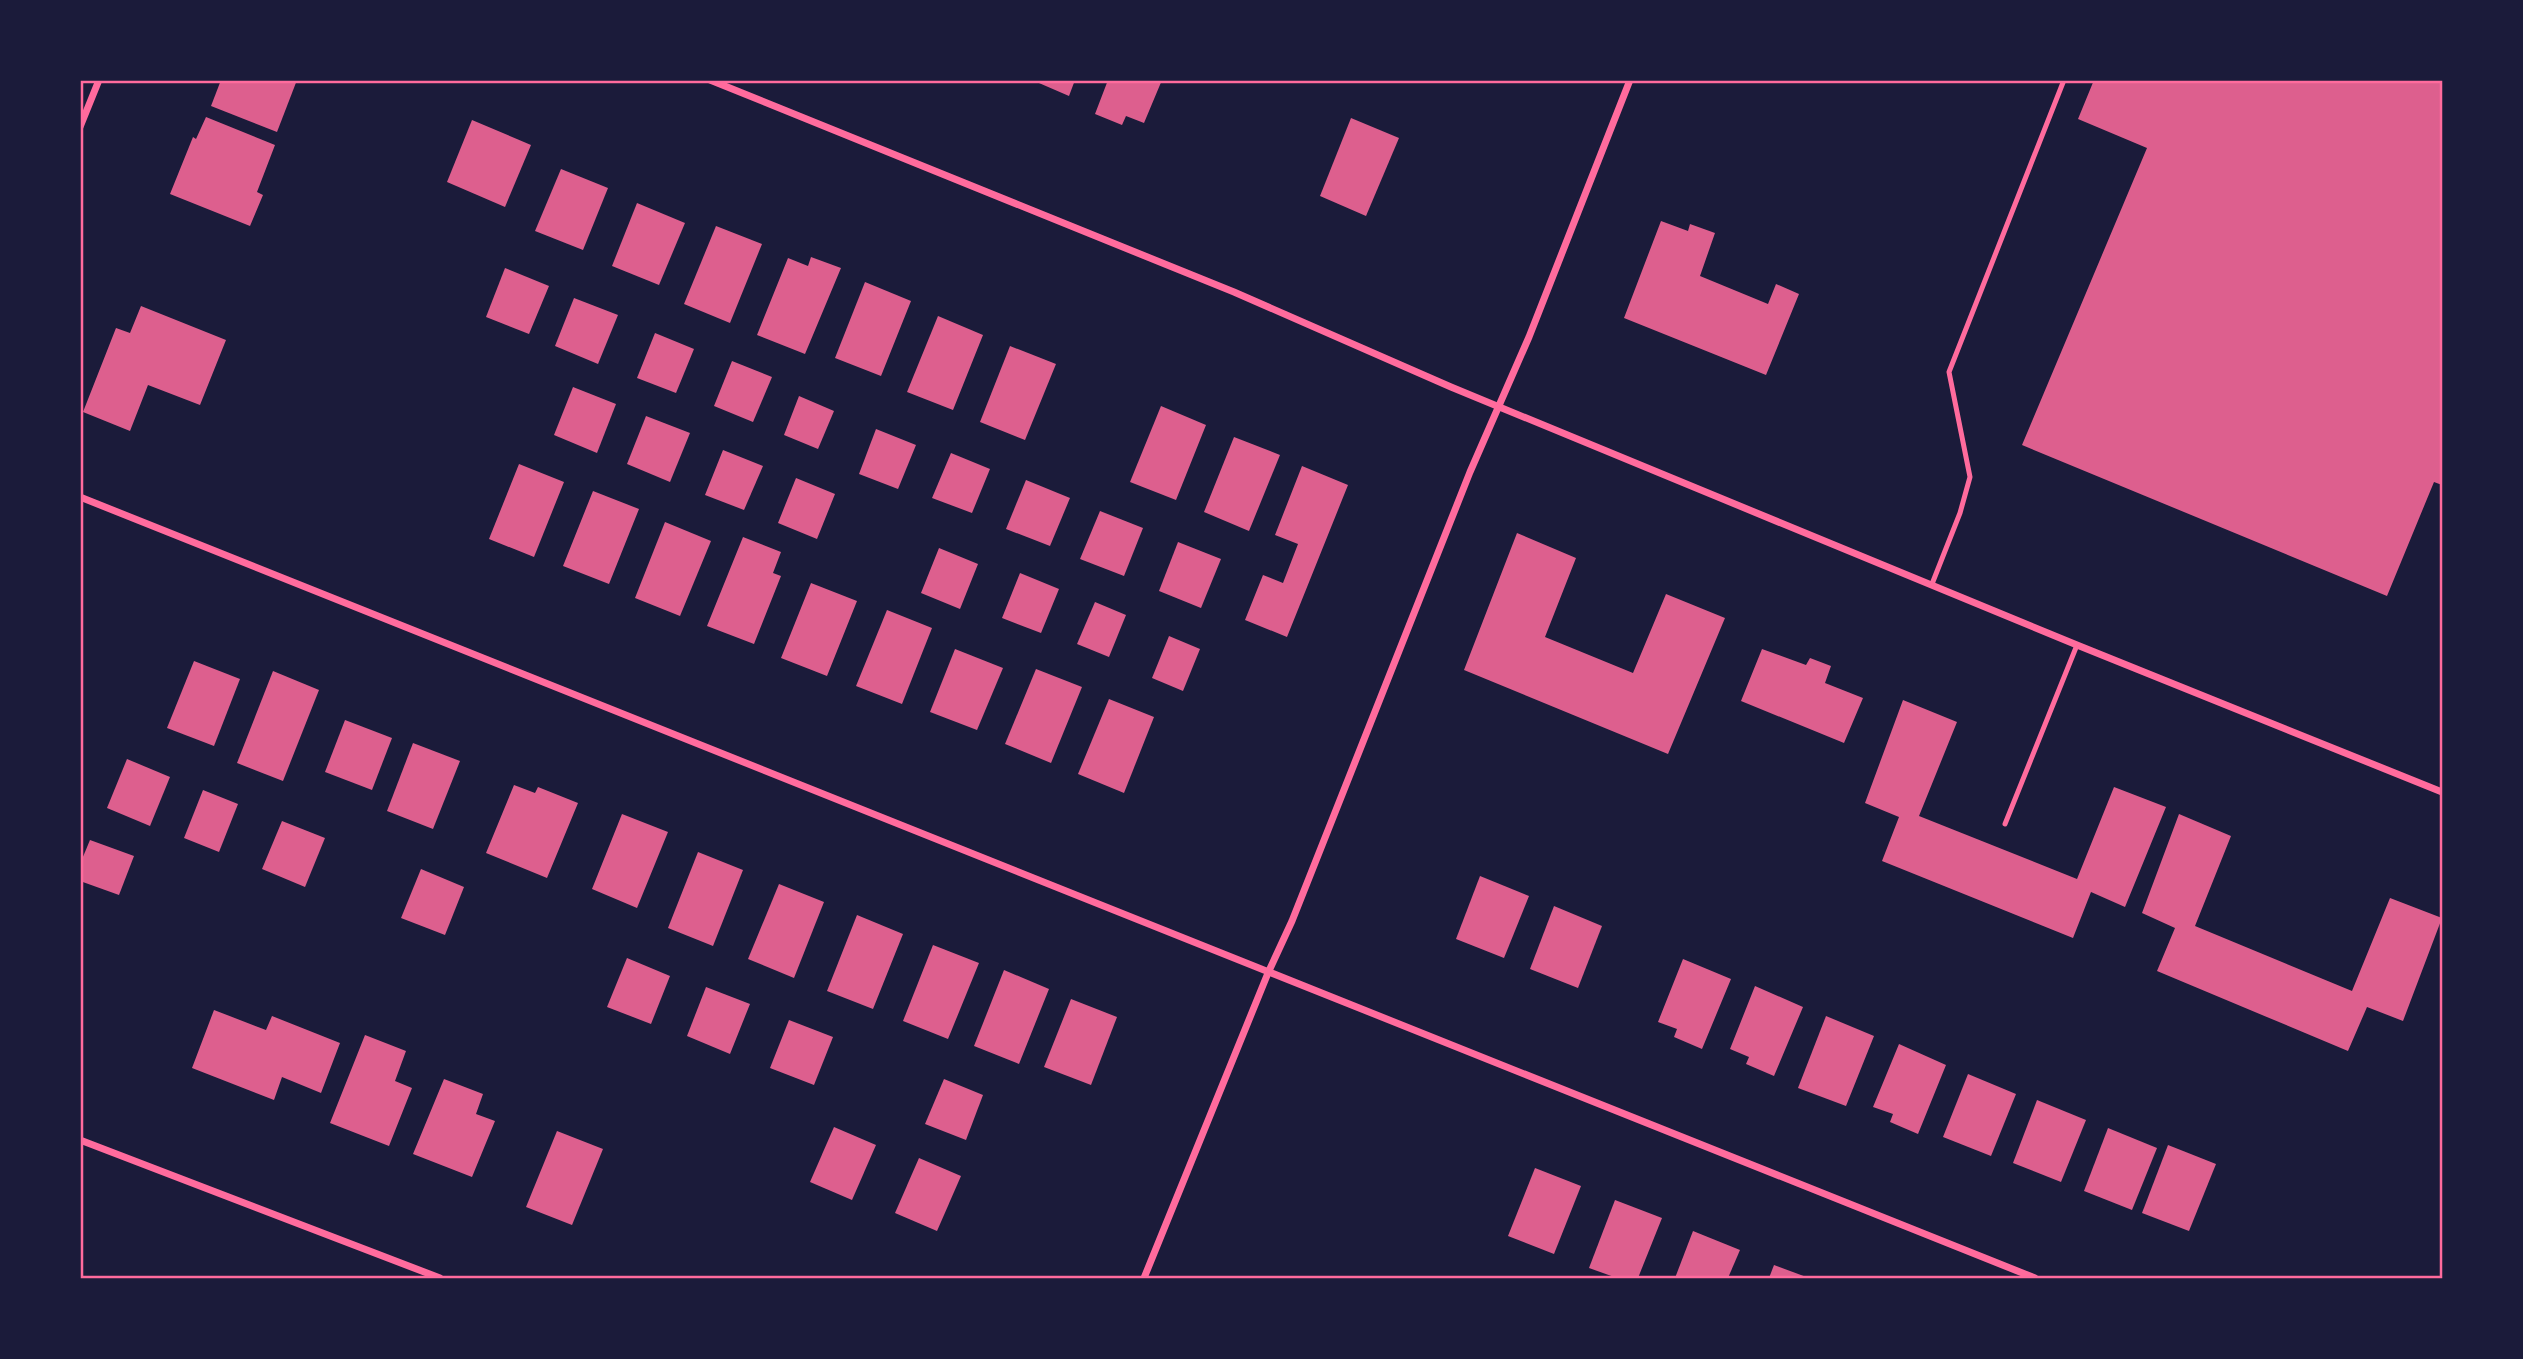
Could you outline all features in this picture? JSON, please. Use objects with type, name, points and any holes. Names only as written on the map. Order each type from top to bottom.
[{"type":"street","points":[[80,127],[99,80]]},
{"type":"street","points":[[710,80],[1234,292],[1497,406],[2442,792]]},
{"type":"street","points":[[1144,1279],[1292,920],[1497,406],[1529,337],[1630,80]]},
{"type":"street","points":[[80,497],[2035,1279]]},
{"type":"street","points":[[80,1140],[440,1279]]},
{"type":"lane","points":[[1931,584],[1960,513],[1970,477],[1949,372],[2064,80]]},
{"type":"lane","points":[[2005,824],[2077,645]]},
{"type":"building","points":[[221,80],[297,80],[277,132],[211,106]]},
{"type":"building","points":[[1032,80],[1075,80],[1069,96]]},
{"type":"building","points":[[1108,80],[1162,80],[1144,123],[1126,116],[1122,125],[1095,114]]},
{"type":"building","points":[[2094,80],[2442,80],[2442,485],[2434,482],[2387,596],[2022,445],[2147,148],[2078,119]]},
{"type":"building","points":[[206,117],[275,145],[257,192],[263,195],[250,226],[170,194],[193,137],[196,139]]},
{"type":"building","points":[[1351,118],[1399,138],[1366,216],[1320,196]]},
{"type":"building","points":[[472,120],[531,145],[505,207],[447,182]]},
{"type":"building","points":[[561,169],[608,188],[583,250],[535,231]]},
{"type":"building","points":[[637,203],[685,223],[659,285],[612,266]]},
{"type":"building","points":[[1661,221],[1688,231],[1690,224],[1715,233],[1700,276],[1768,304],[1776,284],[1799,294],[1766,375],[1624,318]]},
{"type":"building","points":[[716,226],[762,244],[730,323],[684,304]]},
{"type":"building","points":[[811,257],[841,268],[805,354],[757,335],[788,258],[808,266]]},
{"type":"building","points":[[505,268],[549,286],[529,334],[486,317]]},
{"type":"building","points":[[865,282],[911,301],[881,376],[835,358]]},
{"type":"building","points":[[574,298],[618,315],[598,364],[555,346]]},
{"type":"building","points":[[141,306],[226,340],[200,405],[148,385],[130,431],[83,412],[116,328],[130,333]]},
{"type":"building","points":[[938,316],[983,335],[953,410],[907,392]]},
{"type":"building","points":[[655,333],[694,349],[676,393],[637,378]]},
{"type":"building","points":[[1010,346],[1056,364],[1025,440],[980,422]]},
{"type":"building","points":[[732,361],[772,377],[753,422],[714,406]]},
{"type":"building","points":[[573,387],[616,404],[597,453],[554,435]]},
{"type":"building","points":[[799,396],[834,411],[818,449],[784,435]]},
{"type":"building","points":[[1161,406],[1206,425],[1176,500],[1130,482]]},
{"type":"building","points":[[646,416],[690,433],[670,482],[627,464]]},
{"type":"building","points":[[876,429],[916,445],[898,489],[859,474]]},
{"type":"building","points":[[1234,437],[1280,455],[1249,531],[1204,512]]},
{"type":"building","points":[[723,450],[763,466],[744,510],[705,495]]},
{"type":"building","points":[[951,453],[990,469],[972,513],[932,498]]},
{"type":"building","points":[[519,464],[564,482],[534,557],[489,539]]},
{"type":"building","points":[[1302,466],[1348,485],[1287,637],[1245,620],[1263,575],[1283,583],[1298,544],[1275,535]]},
{"type":"building","points":[[796,478],[835,494],[817,539],[778,523]]},
{"type":"building","points":[[1026,480],[1070,498],[1050,546],[1006,529]]},
{"type":"building","points":[[593,491],[639,509],[609,584],[563,566]]},
{"type":"building","points":[[1100,511],[1143,528],[1124,576],[1080,559]]},
{"type":"building","points":[[665,522],[711,541],[680,616],[635,598]]},
{"type":"building","points":[[1517,533],[1576,558],[1545,637],[1633,673],[1666,594],[1725,618],[1668,754],[1464,670]]},
{"type":"building","points":[[743,537],[781,552],[773,573],[781,576],[754,644],[707,626]]},
{"type":"building","points":[[1178,542],[1221,559],[1201,608],[1159,591]]},
{"type":"building","points":[[939,548],[978,564],[960,609],[921,593]]},
{"type":"building","points":[[1020,573],[1059,589],[1041,633],[1002,618]]},
{"type":"building","points":[[811,583],[857,601],[827,676],[781,658]]},
{"type":"building","points":[[1095,602],[1126,615],[1109,657],[1077,644]]},
{"type":"building","points":[[887,610],[932,628],[902,704],[856,686]]},
{"type":"building","points":[[1169,636],[1200,649],[1183,691],[1152,678]]},
{"type":"building","points":[[955,649],[1003,668],[977,730],[930,712]]},
{"type":"building","points":[[1762,649],[1806,665],[1810,658],[1831,666],[1825,683],[1863,698],[1844,743],[1741,701]]},
{"type":"building","points":[[194,661],[240,679],[214,746],[167,728]]},
{"type":"building","points":[[1036,669],[1082,687],[1051,763],[1005,744]]},
{"type":"building","points":[[273,671],[319,690],[283,781],[237,763]]},
{"type":"building","points":[[1109,699],[1154,717],[1124,793],[1078,774]]},
{"type":"building","points":[[1903,700],[1957,722],[1919,816],[2077,879],[2114,787],[2166,807],[2125,907],[2091,892],[2073,938],[1882,861],[1899,817],[1865,803]]},
{"type":"building","points":[[345,720],[392,738],[372,790],[325,772]]},
{"type":"building","points":[[413,743],[460,761],[433,829],[387,811]]},
{"type":"building","points":[[127,759],[170,777],[150,826],[107,808]]},
{"type":"building","points":[[514,785],[535,793],[538,787],[578,803],[547,878],[486,853]]},
{"type":"building","points":[[203,790],[238,804],[219,852],[184,838]]},
{"type":"building","points":[[622,814],[668,832],[637,908],[592,889]]},
{"type":"building","points":[[2179,814],[2231,836],[2195,926],[2352,991],[2390,898],[2442,918],[2403,1021],[2367,1007],[2348,1051],[2157,971],[2175,928],[2142,913]]},
{"type":"building","points":[[282,821],[325,838],[305,887],[262,869]]},
{"type":"building","points":[[90,840],[134,856],[119,895],[80,881],[80,864]]},
{"type":"building","points":[[698,852],[743,870],[713,946],[668,928]]},
{"type":"building","points":[[421,869],[464,887],[445,935],[401,918]]},
{"type":"building","points":[[1480,876],[1529,896],[1504,958],[1456,939]]},
{"type":"building","points":[[779,884],[824,902],[794,978],[748,959]]},
{"type":"building","points":[[1554,906],[1602,926],[1578,988],[1530,969]]},
{"type":"building","points":[[857,915],[903,934],[873,1009],[827,991]]},
{"type":"building","points":[[933,945],[979,963],[948,1039],[903,1021]]},
{"type":"building","points":[[627,958],[670,976],[651,1024],[607,1007]]},
{"type":"building","points":[[1683,959],[1731,979],[1702,1049],[1674,1037],[1677,1029],[1658,1022]]},
{"type":"building","points":[[1004,970],[1049,989],[1019,1064],[974,1046]]},
{"type":"building","points":[[1755,986],[1803,1007],[1774,1076],[1746,1064],[1749,1057],[1730,1049]]},
{"type":"building","points":[[706,987],[750,1004],[730,1054],[687,1036]]},
{"type":"building","points":[[1071,999],[1117,1017],[1091,1085],[1044,1067]]},
{"type":"building","points":[[214,1010],[266,1030],[272,1016],[340,1043],[321,1093],[282,1077],[274,1100],[192,1068]]},
{"type":"building","points":[[1826,1016],[1874,1036],[1846,1106],[1798,1088]]},
{"type":"building","points":[[789,1020],[833,1037],[814,1085],[770,1068]]},
{"type":"building","points":[[365,1035],[406,1051],[395,1081],[412,1088],[389,1146],[330,1123]]},
{"type":"building","points":[[1899,1044],[1946,1065],[1918,1134],[1890,1122],[1893,1114],[1873,1107]]},
{"type":"building","points":[[1968,1074],[2016,1094],[1991,1156],[1943,1137]]},
{"type":"building","points":[[444,1079],[483,1094],[476,1114],[495,1121],[472,1177],[413,1154]]},
{"type":"building","points":[[944,1079],[983,1095],[966,1140],[925,1124]]},
{"type":"building","points":[[2037,1100],[2086,1120],[2061,1182],[2013,1163]]},
{"type":"building","points":[[834,1127],[876,1145],[852,1200],[810,1182]]},
{"type":"building","points":[[2108,1128],[2157,1148],[2132,1210],[2084,1191]]},
{"type":"building","points":[[557,1131],[603,1149],[572,1225],[526,1207]]},
{"type":"building","points":[[2168,1145],[2216,1164],[2189,1231],[2142,1213]]},
{"type":"building","points":[[919,1158],[961,1176],[937,1231],[895,1213]]},
{"type":"building","points":[[1535,1168],[1581,1186],[1554,1254],[1508,1236]]},
{"type":"building","points":[[1615,1200],[1662,1218],[1638,1278],[1617,1278],[1589,1268]]},
{"type":"building","points":[[1693,1231],[1740,1250],[1728,1278],[1675,1278]]},
{"type":"building","points":[[1774,1265],[1809,1278],[1769,1278]]}]
